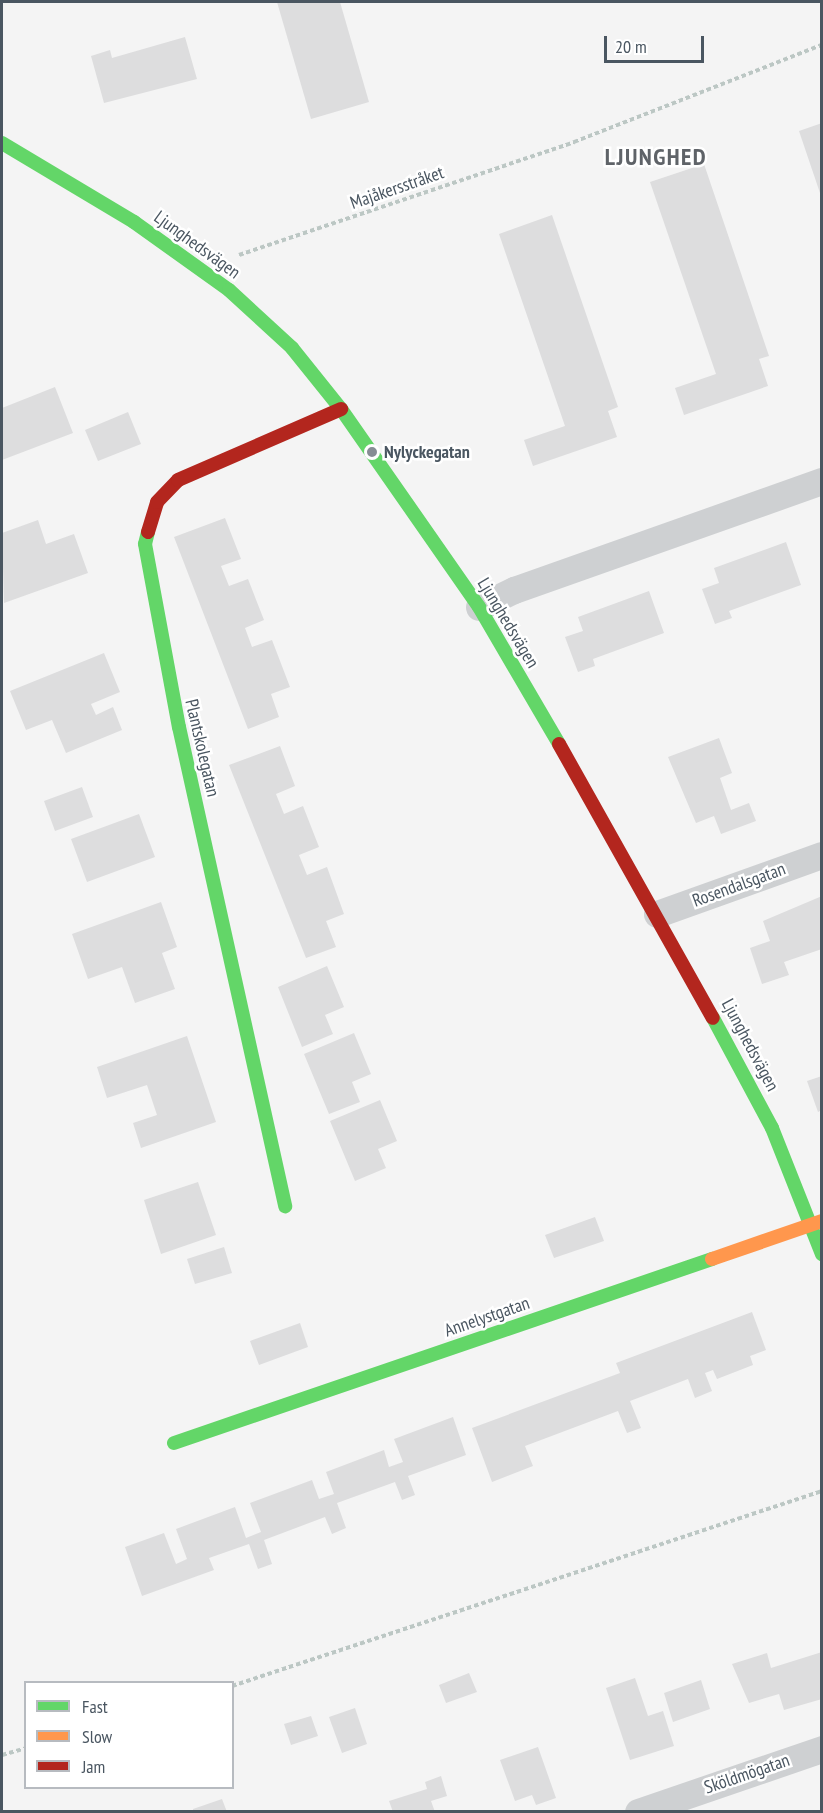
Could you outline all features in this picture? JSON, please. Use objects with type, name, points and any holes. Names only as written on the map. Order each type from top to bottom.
[{"type":"street","name":"Ljunghedsvägen","points":[[2,142],[134,222],[229,290],[292,348],[341,409],[479,607],[657,914],[748,1078],[817,1223],[822,1254]]},
{"type":"street","name":"Plantskolegatan","points":[[285,1206],[176,715],[145,544],[157,502],[178,480],[341,409]]},
{"type":"street","points":[[479,607],[514,590],[822,481]]},
{"type":"street","name":"Rosendalsgatan","points":[[657,914],[822,855]]},
{"type":"street","name":"Annelystgatan","points":[[174,1443],[817,1223]]},
{"type":"street","name":"Sköldmögatan","points":[[638,1812],[822,1749]]},
{"type":"path","name":"Majåkersstråket","points":[[234,256],[574,142],[822,45]]},
{"type":"path","points":[[234,1685],[822,1491]]},
{"type":"path","points":[[2,1755],[24,1749]]},
{"type":"building","points":[[277,2],[340,2],[369,102],[311,119]]},
{"type":"building","points":[[185,37],[197,79],[104,103],[91,56],[110,50],[112,58]]},
{"type":"building","points":[[822,123],[822,196],[821,196],[799,131]]},
{"type":"building","points":[[704,164],[769,356],[759,359],[768,386],[684,415],[675,388],[716,374],[650,182]]},
{"type":"building","points":[[552,215],[618,407],[608,411],[617,437],[533,466],[524,440],[565,426],[499,234]]},
{"type":"building","points":[[55,387],[73,433],[2,460],[2,408]]},
{"type":"building","points":[[128,412],[141,444],[98,461],[85,430]]},
{"type":"building","points":[[225,518],[241,559],[221,566],[229,586],[248,579],[264,620],[245,628],[252,647],[272,640],[290,687],[271,694],[279,717],[248,729],[174,537]]},
{"type":"building","points":[[38,520],[46,544],[74,534],[88,573],[4,603],[2,533]]},
{"type":"building","points":[[786,542],[801,585],[729,611],[732,618],[715,624],[702,589],[719,583],[714,568]]},
{"type":"building","points":[[649,591],[664,633],[593,659],[595,666],[578,672],[565,637],[583,631],[578,617]]},
{"type":"building","points":[[104,653],[120,692],[91,704],[96,715],[113,707],[122,730],[66,753],[52,720],[26,730],[10,691]]},
{"type":"building","points":[[719,738],[732,773],[720,778],[731,810],[749,803],[756,821],[721,834],[714,816],[696,823],[668,757]]},
{"type":"building","points":[[280,746],[295,786],[276,794],[284,814],[303,806],[319,847],[299,855],[307,875],[327,867],[344,914],[326,921],[336,947],[306,958],[229,765]]},
{"type":"building","points":[[82,787],[93,817],[55,831],[44,801]]},
{"type":"building","points":[[139,814],[155,857],[87,882],[71,839]]},
{"type":"building","points":[[822,896],[822,949],[784,962],[789,975],[762,984],[750,948],[770,941],[763,921]]},
{"type":"building","points":[[161,902],[177,947],[162,953],[175,989],[135,1003],[122,967],[88,979],[72,934]]},
{"type":"building","points":[[327,966],[344,1007],[325,1015],[333,1034],[302,1047],[278,987]]},
{"type":"building","points":[[354,1033],[371,1074],[352,1082],[360,1102],[329,1114],[304,1054]]},
{"type":"building","points":[[187,1036],[216,1122],[141,1148],[133,1123],[157,1115],[147,1085],[107,1098],[97,1067]]},
{"type":"building","points":[[822,1076],[822,1110],[818,1112],[807,1081]]},
{"type":"building","points":[[380,1100],[397,1141],[378,1149],[386,1168],[355,1181],[330,1121]]},
{"type":"building","points":[[198,1182],[216,1235],[161,1254],[144,1200]]},
{"type":"building","points":[[595,1217],[604,1241],[554,1258],[545,1235]]},
{"type":"building","points":[[224,1247],[232,1273],[195,1284],[187,1259]]},
{"type":"building","points":[[752,1312],[766,1350],[750,1356],[753,1365],[717,1379],[713,1370],[705,1373],[712,1391],[695,1398],[688,1379],[630,1401],[641,1428],[627,1433],[618,1411],[525,1446],[533,1466],[492,1482],[472,1428],[620,1373],[616,1363]]},
{"type":"building","points":[[300,1323],[308,1347],[259,1365],[250,1341]]},
{"type":"building","points":[[453,1417],[466,1455],[408,1476],[415,1495],[402,1500],[395,1482],[337,1503],[346,1528],[332,1534],[325,1517],[264,1540],[272,1564],[258,1569],[249,1544],[209,1558],[214,1570],[142,1596],[125,1547],[164,1533],[176,1564],[187,1559],[176,1529],[235,1507],[246,1538],[261,1532],[250,1503],[312,1480],[319,1499],[334,1494],[326,1472],[384,1450],[389,1467],[403,1462],[394,1439]]},
{"type":"building","points":[[822,1652],[822,1699],[784,1710],[779,1694],[749,1703],[732,1664],[767,1653],[771,1668]]},
{"type":"building","points":[[469,1673],[477,1692],[446,1703],[439,1685]]},
{"type":"building","points":[[635,1678],[648,1716],[663,1711],[674,1746],[630,1760],[606,1688]]},
{"type":"building","points":[[701,1680],[710,1709],[673,1722],[664,1693]]},
{"type":"building","points":[[355,1708],[367,1744],[342,1753],[329,1717]]},
{"type":"building","points":[[311,1716],[318,1736],[291,1745],[284,1724]]},
{"type":"building","points":[[538,1747],[556,1798],[536,1805],[532,1795],[515,1801],[500,1760]]},
{"type":"building","points":[[441,1776],[447,1796],[431,1801],[435,1812],[393,1812],[389,1801],[427,1789],[425,1782]]},
{"type":"building","points":[[222,1799],[227,1812],[193,1812],[193,1809]]},
{"type":"traffic: fast","points":[[2,143],[134,222],[229,290],[292,348],[341,409],[479,607],[559,744]]},
{"type":"traffic: fast","points":[[148,532],[145,544],[179,727],[285,1206]]},
{"type":"traffic: fast","points":[[713,1018],[772,1128],[822,1254]]},
{"type":"traffic: fast","points":[[174,1443],[712,1259]]},
{"type":"traffic: slow","points":[[712,1259],[822,1221]]},
{"type":"traffic: jam","points":[[148,532],[157,502],[178,480],[341,409]]},
{"type":"traffic: jam","points":[[559,744],[713,1018]]},
{"type":"place","name":"Nylyckegatan","points":[[372,452]]},
{"type":"district","name":"LJUNGHED","points":[[656,157]]}]
